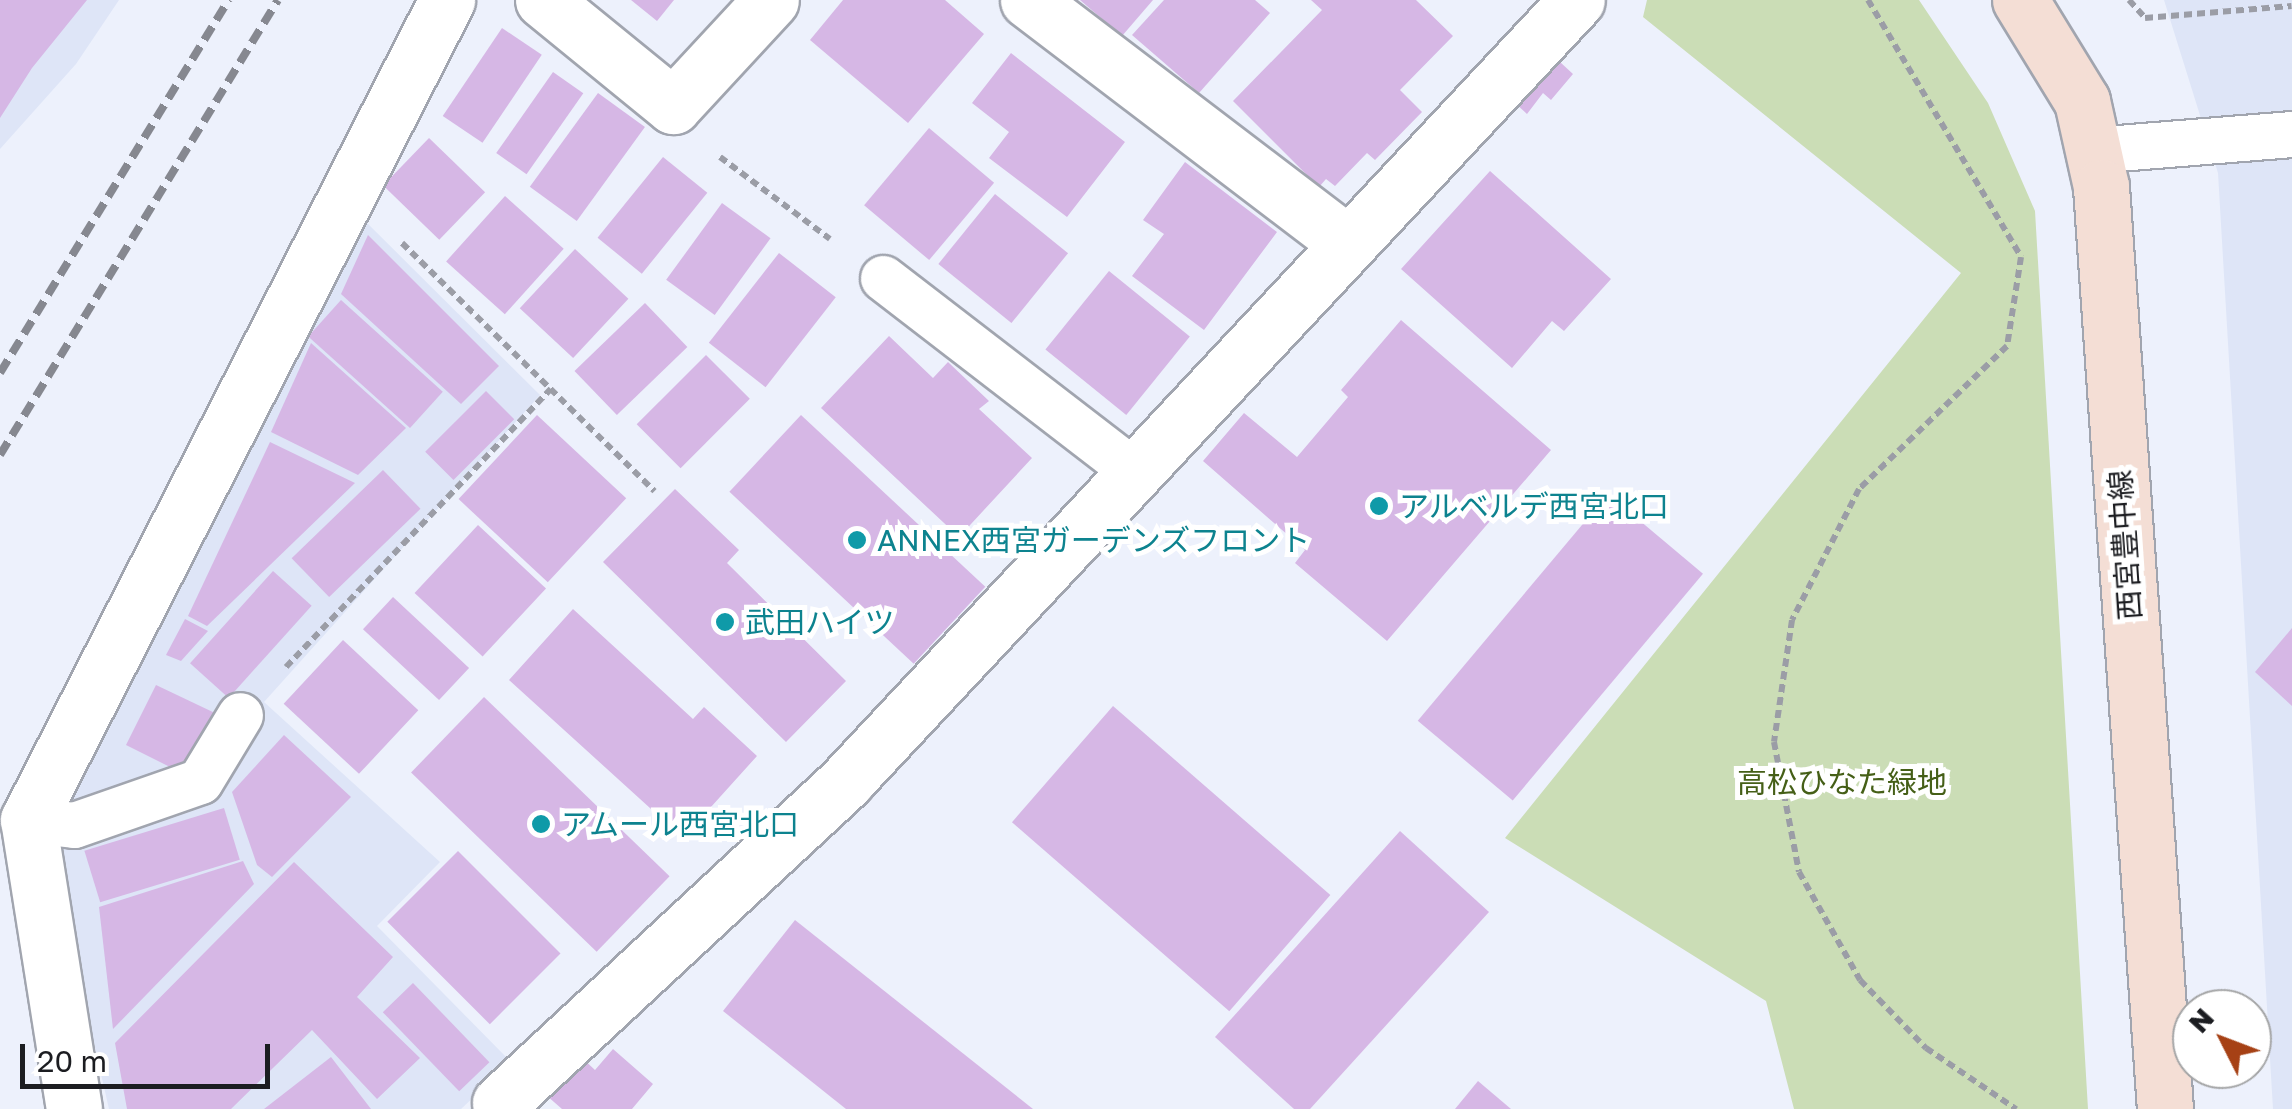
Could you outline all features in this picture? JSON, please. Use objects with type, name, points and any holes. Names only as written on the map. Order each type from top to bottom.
[{"type":"main road","name":"西宮豊中線","points":[[2020,0],[2082,101],[2101,187],[2165,1109]]},
{"type":"street","points":[[74,1109],[28,820],[447,0]]},
{"type":"street","points":[[544,0],[674,106],[771,0]]},
{"type":"street","points":[[1028,0],[1347,243]]},
{"type":"street","points":[[503,1106],[847,780],[1578,0]]},
{"type":"lane","points":[[2093,150],[2292,134]]},
{"type":"lane","points":[[884,278],[1134,471]]},
{"type":"lane","points":[[28,820],[74,825],[200,781],[240,715]]},
{"type":"path","points":[[1868,0],[2021,257],[2006,346],[1859,489],[1800,603],[1792,620],[1774,742],[1799,872],[1860,980],[1926,1048],[2016,1109]]},
{"type":"path","points":[[2129,0],[2145,18],[2292,6]]},
{"type":"path","points":[[674,106],[682,129],[884,278]]},
{"type":"path","points":[[348,189],[654,491]]},
{"type":"path","points":[[240,715],[551,389]]},
{"type":"shaded area","points":[[0,0],[119,0],[76,64],[0,149]]},
{"type":"shaded area","points":[[2164,0],[2292,0],[2292,1109],[2273,1109],[2272,989],[2266,989],[2218,173]]},
{"type":"shaded area","points":[[358,214],[540,395],[264,702],[440,862],[377,926],[511,1062],[461,1109],[109,1109],[47,837]]},
{"type":"green space","name":"高松ひなた緑地","points":[[1647,0],[1919,0],[1988,103],[2035,211],[2088,1109],[1794,1109],[1766,1001],[1505,838],[1961,273],[1643,17]]},
{"type":"building","points":[[0,0],[87,0],[32,68],[0,118]]},
{"type":"building","points":[[631,0],[674,0],[657,21]]},
{"type":"building","points":[[843,0],[945,0],[984,34],[908,123],[810,40]]},
{"type":"building","points":[[1080,0],[1153,0],[1122,36]]},
{"type":"building","points":[[1164,0],[1255,0],[1270,13],[1199,93],[1132,35]]},
{"type":"building","points":[[1311,0],[1416,0],[1453,36],[1400,90],[1422,112],[1375,160],[1367,153],[1335,186],[1326,179],[1319,187],[1233,101],[1322,10]]},
{"type":"building","points":[[502,28],[542,55],[483,143],[443,116]]},
{"type":"building","points":[[1547,50],[1573,74],[1551,100],[1543,93],[1527,114],[1506,95]]},
{"type":"building","points":[[1011,53],[1125,142],[1067,217],[989,158],[1009,132],[972,103]]},
{"type":"building","points":[[553,72],[583,93],[527,174],[496,153]]},
{"type":"building","points":[[598,93],[645,127],[577,221],[530,187]]},
{"type":"building","points":[[929,128],[994,183],[929,260],[864,205]]},
{"type":"building","points":[[429,138],[485,192],[439,240],[383,185]]},
{"type":"building","points":[[663,157],[707,193],[642,274],[598,238]]},
{"type":"building","points":[[1185,162],[1277,232],[1204,330],[1132,276],[1164,234],[1143,220]]},
{"type":"building","points":[[1490,171],[1611,279],[1564,331],[1552,321],[1512,368],[1401,269]]},
{"type":"building","points":[[995,194],[1068,253],[1011,323],[938,264]]},
{"type":"building","points":[[505,196],[564,249],[505,314],[446,261]]},
{"type":"building","points":[[722,203],[771,238],[715,315],[666,280]]},
{"type":"building","points":[[368,235],[499,366],[461,404],[341,294]]},
{"type":"building","points":[[575,249],[628,299],[573,358],[520,308]]},
{"type":"building","points":[[779,253],[836,297],[766,387],[709,343]]},
{"type":"building","points":[[1109,271],[1190,336],[1126,415],[1045,349]]},
{"type":"building","points":[[341,300],[443,392],[410,428],[308,336]]},
{"type":"building","points":[[645,303],[687,347],[617,415],[575,371]]},
{"type":"building","name":"アルベルデ西宮北口","points":[[1401,320],[1551,450],[1387,641],[1295,563],[1305,550],[1203,461],[1244,413],[1297,457],[1348,397],[1341,390]]},
{"type":"building","points":[[889,336],[933,378],[948,362],[989,401],[979,409],[1032,458],[959,537],[821,408]]},
{"type":"building","points":[[311,343],[406,428],[358,475],[271,432]]},
{"type":"building","points":[[706,355],[750,399],[681,468],[637,424]]},
{"type":"building","points":[[486,391],[514,419],[453,480],[425,452]]},
{"type":"building","points":[[537,415],[626,498],[548,582],[459,499]]},
{"type":"building","name":"ANNEX西宮ガーデンズフロント","points":[[801,415],[985,587],[914,664],[729,492]]},
{"type":"building","points":[[270,442],[355,483],[207,626],[188,616]]},
{"type":"building","points":[[383,470],[421,509],[329,597],[292,558]]},
{"type":"building","name":"武田ハイツ","points":[[675,489],[739,550],[727,563],[846,681],[786,742],[603,562]]},
{"type":"building","points":[[1608,494],[1703,574],[1513,800],[1418,721]]},
{"type":"building","points":[[478,525],[546,588],[483,656],[415,593]]},
{"type":"building","points":[[273,571],[312,606],[229,698],[190,663]]},
{"type":"building","points":[[393,597],[469,668],[439,700],[363,629]]},
{"type":"building","points":[[573,609],[693,719],[704,707],[757,756],[683,838],[509,680]]},
{"type":"building","points":[[185,619],[208,631],[181,661],[166,655]]},
{"type":"building","points":[[2292,628],[2292,706],[2255,672]]},
{"type":"building","points":[[343,640],[418,710],[359,774],[284,704]]},
{"type":"building","points":[[156,685],[217,714],[194,761],[174,769],[126,745]]},
{"type":"building","name":"アムール西宮北口","points":[[484,697],[670,876],[597,952],[411,773]]},
{"type":"building","points":[[1113,706],[1330,895],[1229,1011],[1012,822]]},
{"type":"building","points":[[284,735],[351,797],[272,877],[257,865],[232,792]]},
{"type":"building","points":[[224,808],[240,860],[100,902],[84,851]]},
{"type":"building","points":[[1400,831],[1489,912],[1310,1109],[1294,1109],[1215,1037]]},
{"type":"building","points":[[458,851],[561,954],[490,1024],[387,922]]},
{"type":"building","points":[[243,861],[254,884],[113,1029],[99,907]]},
{"type":"building","points":[[294,862],[393,957],[357,997],[420,1058],[377,1099],[312,1030],[231,1109],[127,1109],[115,1043]]},
{"type":"building","points":[[795,920],[1033,1109],[846,1109],[723,1011]]},
{"type":"building","points":[[413,983],[489,1062],[459,1091],[383,1012]]},
{"type":"building","points":[[613,1049],[653,1084],[632,1109],[562,1109],[546,1095],[580,1056],[595,1070]]},
{"type":"building","points":[[331,1057],[371,1109],[264,1109]]},
{"type":"building","points":[[1478,1081],[1511,1109],[1455,1109]]},
{"type":"railway","points":[[0,373],[229,0]]},
{"type":"railway","points":[[0,455],[278,0]]},
{"type":"place","name":"アルベルデ西宮北口","points":[[1379,506]]},
{"type":"place","name":"ANNEX西宮ガーデンズフロント","points":[[857,540]]},
{"type":"place","name":"武田ハイツ","points":[[725,622]]},
{"type":"place","name":"アムール西宮北口","points":[[541,824]]}]
